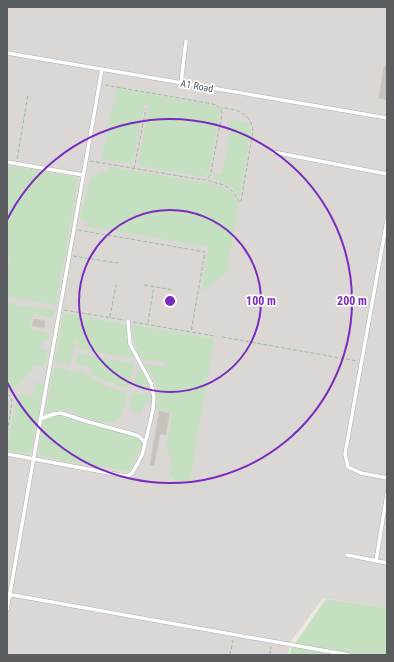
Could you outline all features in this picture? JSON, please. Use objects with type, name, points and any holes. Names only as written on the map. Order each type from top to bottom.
[{"type":"lane","points":[[181,83],[186,41]]},
{"type":"lane","name":"A1 Road","points":[[7,53],[387,118]]},
{"type":"lane","points":[[7,610],[8,594],[102,69]]},
{"type":"lane","points":[[273,152],[387,174]]},
{"type":"lane","points":[[7,162],[83,175]]},
{"type":"lane","points":[[387,220],[345,454],[348,466],[361,473],[387,478]]},
{"type":"lane","points":[[7,454],[125,476],[132,473],[138,463],[145,443],[153,409],[154,397],[151,383],[130,344],[128,321]]},
{"type":"lane","points":[[40,419],[54,414],[64,414],[136,435],[145,443]]},
{"type":"lane","points":[[376,561],[387,494]]},
{"type":"lane","points":[[347,555],[387,563]]},
{"type":"lane","points":[[8,594],[349,655]]},
{"type":"path","points":[[86,160],[198,180],[207,179],[230,189],[236,195],[239,202],[241,202],[253,130],[249,118],[238,111],[220,108],[214,104],[99,84]]},
{"type":"path","points":[[16,164],[28,94]]},
{"type":"path","points":[[207,179],[210,176],[214,158],[222,114],[220,108]]},
{"type":"path","points":[[134,169],[146,109]]},
{"type":"path","points":[[74,229],[205,252],[191,332]]},
{"type":"path","points":[[69,255],[118,263]]},
{"type":"path","points":[[110,318],[116,285]]},
{"type":"path","points":[[144,285],[174,290]]},
{"type":"path","points":[[148,325],[154,286]]},
{"type":"path","points":[[59,309],[214,336]]},
{"type":"path","points":[[222,337],[361,362]]},
{"type":"path","points":[[7,394],[11,397],[12,403],[7,433]]},
{"type":"path","points":[[230,655],[234,635]]},
{"type":"path","points":[[270,655],[272,642]]},
{"type":"shaded area","points":[[7,7],[387,7],[387,608],[323,598],[291,641],[288,655],[7,655]]},
{"type":"green space","points":[[117,88],[217,107],[219,113],[209,172],[203,177],[140,166],[139,161],[149,106],[144,105],[133,162],[131,164],[101,159]]},
{"type":"green space","points":[[232,120],[249,123],[251,129],[239,198],[236,191],[228,185],[213,178],[214,173],[222,174]]},
{"type":"green space","points":[[7,165],[70,176],[78,182],[56,305],[7,296],[7,270],[10,256],[7,254]]},
{"type":"green space","points":[[111,167],[211,184],[229,191],[235,198],[238,207],[227,272],[207,289],[202,289],[209,247],[86,226],[87,221],[80,219],[80,217],[91,178]]},
{"type":"green space","points":[[7,303],[55,310],[53,318],[35,314],[33,315],[30,328],[50,335],[50,338],[42,342],[40,349],[48,351],[46,364],[43,366],[30,364],[32,367],[30,373],[9,393],[7,392]]},
{"type":"green space","points":[[66,313],[127,325],[134,354],[132,357],[124,357],[78,348],[79,341],[76,340],[70,365],[57,362],[55,359],[62,319]]},
{"type":"green space","points":[[134,325],[213,339],[214,342],[190,479],[186,482],[179,481],[170,475],[172,456],[168,454],[167,443],[171,412],[156,409],[156,386],[153,377],[145,364],[164,367],[166,362],[145,360],[142,358],[137,350],[134,340],[132,327]]},
{"type":"green space","points":[[77,353],[133,364],[134,366],[129,384],[127,387],[123,387],[98,378],[92,374],[91,368],[77,364]]},
{"type":"green space","points":[[58,368],[70,370],[71,373],[77,371],[81,372],[110,387],[128,393],[123,412],[120,417],[115,421],[108,423],[92,420],[60,410],[45,414],[53,370]]},
{"type":"green space","points":[[139,368],[151,387],[149,390],[139,389],[134,386]]},
{"type":"green space","points":[[36,382],[44,384],[32,449],[30,452],[25,454],[14,452],[7,447],[16,402],[15,398],[19,394],[33,396]]},
{"type":"green space","points":[[133,393],[151,395],[151,404],[144,402],[142,412],[131,411],[129,409]]},
{"type":"green space","points":[[59,415],[137,436],[143,442],[143,446],[135,458],[132,470],[126,471],[45,457],[41,455],[39,450],[43,420]]},
{"type":"green space","points":[[326,599],[387,608],[387,655],[290,655],[291,649]]},
{"type":"building","points":[[384,66],[387,66],[387,100],[379,98]]},
{"type":"building","points":[[34,319],[45,321],[44,328],[32,326]]},
{"type":"building","points":[[159,411],[169,413],[166,435],[160,434],[154,466],[150,465]]}]
